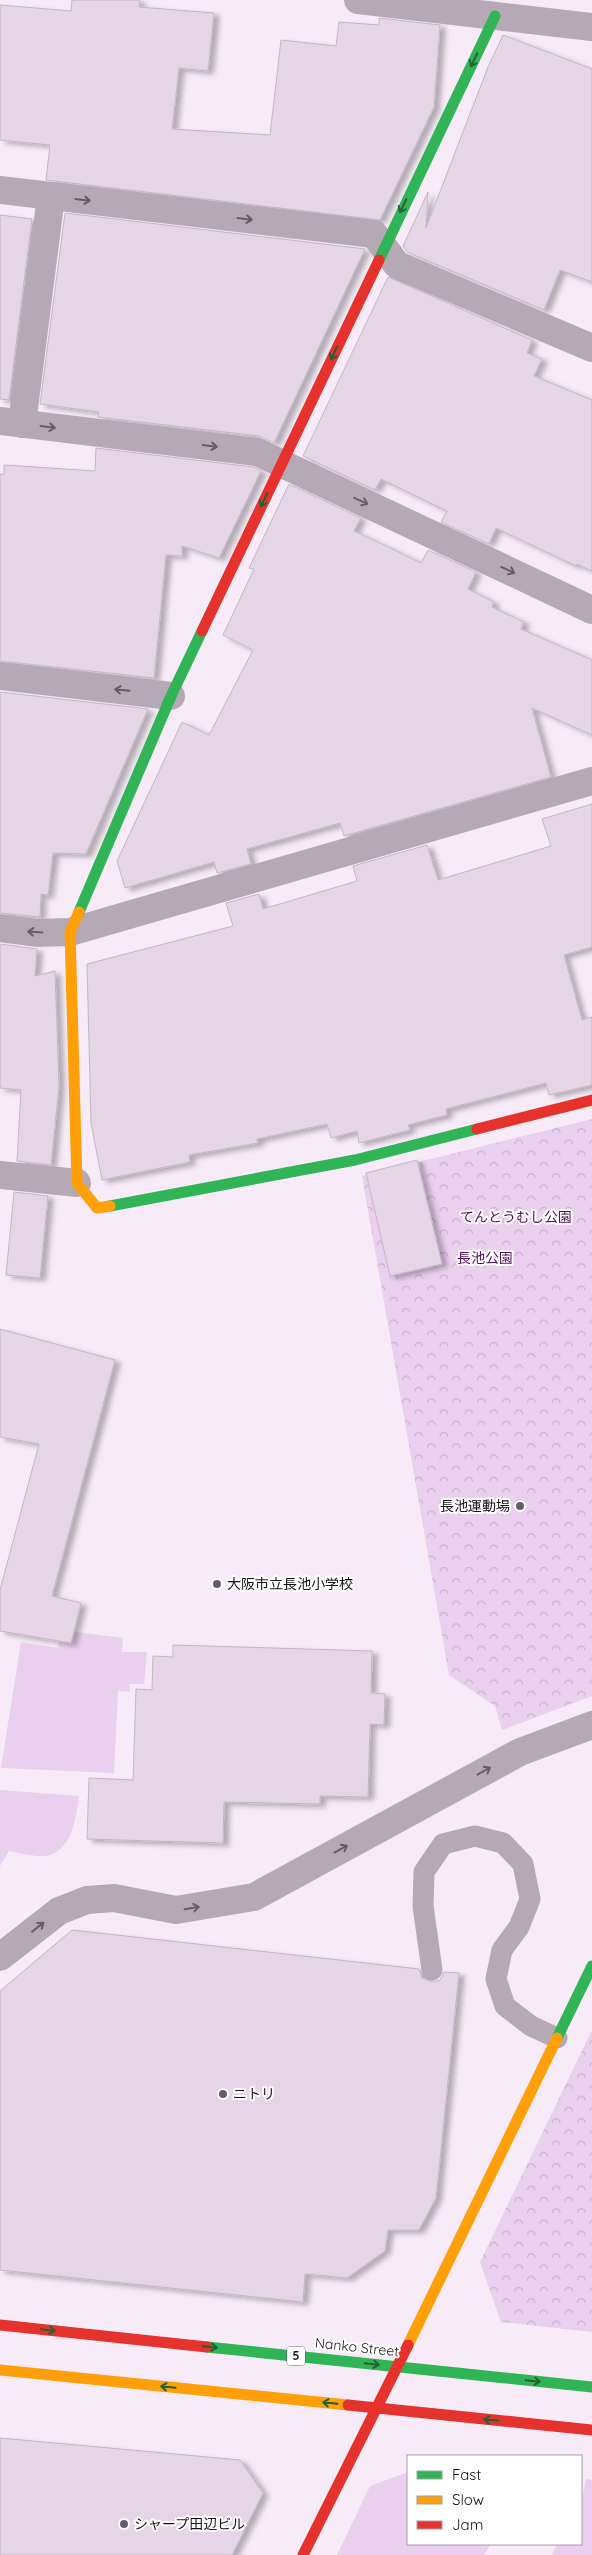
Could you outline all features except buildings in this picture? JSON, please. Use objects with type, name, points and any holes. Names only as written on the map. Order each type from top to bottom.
[{"type":"street","points":[[358,0],[495,16],[547,11],[592,27]]},
{"type":"street","points":[[495,16],[170,696],[70,932],[77,1183],[97,1208],[355,1160],[592,1100]]},
{"type":"street","points":[[0,190],[374,234],[397,265],[592,348]]},
{"type":"street","points":[[51,196],[11,423],[257,452],[592,610]]},
{"type":"street","points":[[0,676],[170,696]]},
{"type":"street","points":[[0,928],[37,933],[70,932],[592,781]]},
{"type":"street","points":[[0,1176],[77,1183]]},
{"type":"street","points":[[0,1957],[59,1911],[87,1900],[114,1898],[176,1910],[254,1897],[520,1752],[592,1726]]},
{"type":"street","points":[[303,2555],[398,2367],[592,1966]]},
{"type":"street","name":"Nanko Street","points":[[0,2325],[592,2387]]},
{"type":"street","points":[[0,2370],[592,2430]]},
{"type":"lane","points":[[432,1970],[422,1906],[424,1872],[443,1844],[475,1836],[503,1843],[523,1864],[530,1898],[519,1927],[502,1950],[496,1979],[505,2006],[531,2026],[557,2038]]},
{"type":"green space","name":"長池公園","points":[[592,1119],[592,1696],[502,1730],[495,1706],[449,1675],[362,1176]]},
{"type":"green space","points":[[62,1630],[123,1638],[122,1652],[147,1652],[144,1684],[129,1684],[130,1692],[118,1691],[114,1773],[1,1768],[21,1642],[58,1648]]},
{"type":"green space","points":[[0,1790],[79,1796],[74,1824],[67,1841],[54,1853],[45,1856],[9,1851],[0,1866]]},
{"type":"green space","points":[[592,2030],[592,2332],[501,2322],[480,2262]]},
{"type":"green space","points":[[407,2472],[407,2545],[490,2545],[484,2555],[337,2555],[370,2486]]},
{"type":"green space","points":[[586,2479],[592,2480],[592,2555],[552,2555],[557,2545],[582,2545],[582,2497]]},
{"type":"traffic: fast","points":[[379,260],[495,16]]},
{"type":"traffic: fast","points":[[79,912],[171,696],[202,631]]},
{"type":"traffic: fast","points":[[110,1206],[355,1160],[477,1129]]},
{"type":"traffic: fast","points":[[557,2038],[592,1966]]},
{"type":"traffic: fast","points":[[207,2347],[592,2387]]},
{"type":"traffic: slow","points":[[79,912],[70,932],[77,1183],[97,1208],[110,1206]]},
{"type":"traffic: slow","points":[[408,2345],[557,2038]]},
{"type":"traffic: slow","points":[[0,2370],[348,2405]]},
{"type":"traffic: jam","points":[[202,631],[379,260]]},
{"type":"traffic: jam","points":[[477,1129],[592,1100]]},
{"type":"traffic: jam","points":[[0,2325],[207,2347]]},
{"type":"traffic: jam","points":[[303,2555],[408,2345]]},
{"type":"traffic: jam","points":[[348,2405],[592,2430]]},
{"type":"place","name":"長池運動場","points":[[520,1506]]},
{"type":"place","name":"大阪市立長池小学校","points":[[217,1584]]},
{"type":"place","name":"ニトリ","points":[[223,2094]]},
{"type":"place","name":"シャープ田辺ビル","points":[[124,2524]]},
{"type":"park label","name":"てんとうむし公園","points":[[516,1217]]}]
